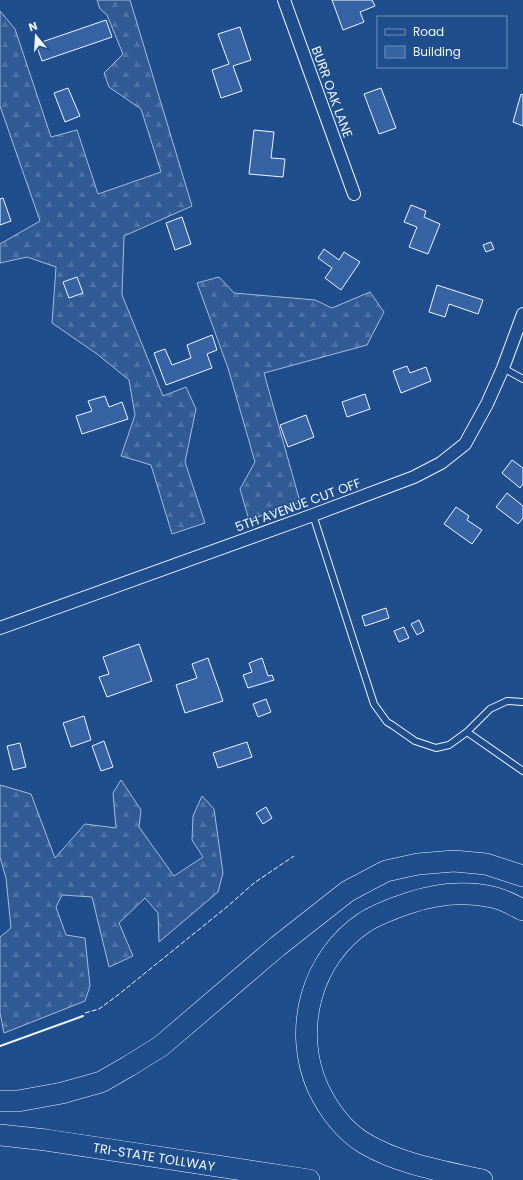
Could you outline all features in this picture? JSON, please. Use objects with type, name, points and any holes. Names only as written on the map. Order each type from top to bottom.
[{"type":"highway","points":[[0,1101],[18,1101],[62,1093],[101,1082],[129,1066],[161,1046],[278,946],[348,891],[386,871],[418,864],[454,861],[486,864],[523,876]]},
{"type":"highway","points":[[482,1180],[411,1163],[363,1143],[348,1130],[323,1100],[313,1077],[306,1048],[307,1019],[312,994],[323,968],[337,948],[365,922],[393,908],[426,897],[455,893],[493,897],[523,910]]},
{"type":"highway","name":"TRI-STATE TOLLWAY","points":[[0,1135],[53,1141],[308,1180]]},
{"type":"street","name":"BURR OAK LANE","points":[[284,0],[354,194]]},
{"type":"street","name":"5TH AVENUE CUT OFF","points":[[0,628],[313,515],[414,477],[442,463],[465,444],[487,404],[503,368],[523,314]]},
{"type":"lane","points":[[503,368],[523,379]]},
{"type":"lane","points":[[313,515],[374,704],[387,722],[415,741],[436,748],[449,745],[467,732],[490,709],[507,701],[523,702]]},
{"type":"lane","points":[[467,732],[523,771]]},
{"type":"green space","points":[[97,0],[130,0],[192,206],[124,236],[122,295],[163,396],[186,387],[196,409],[185,462],[205,523],[172,534],[151,465],[121,456],[135,415],[129,380],[97,354],[52,323],[56,267],[27,257],[0,263],[0,244],[40,221],[0,106],[0,11],[15,29],[51,137],[77,130],[98,194],[161,172],[141,109],[109,87],[104,73],[123,54],[107,15],[100,9]]},
{"type":"green space","points":[[219,277],[234,293],[315,300],[332,308],[370,292],[384,312],[367,345],[264,373],[300,502],[249,520],[240,489],[255,462],[228,368],[197,283]]},
{"type":"green space","points":[[121,780],[141,810],[139,827],[174,876],[203,857],[192,840],[193,816],[202,796],[214,809],[223,873],[218,892],[159,942],[158,913],[145,898],[119,923],[133,956],[109,967],[92,897],[62,895],[56,907],[66,935],[85,938],[90,986],[85,1001],[4,1033],[0,1013],[0,937],[11,928],[6,878],[0,857],[0,785],[31,794],[55,858],[85,824],[116,828],[113,793]]},
{"type":"building","points":[[332,0],[372,0],[375,6],[360,12],[364,22],[343,30]]},
{"type":"building","points":[[106,20],[112,37],[42,61],[36,44]]},
{"type":"building","points":[[240,27],[251,60],[233,66],[242,91],[221,98],[212,70],[229,64],[218,34]]},
{"type":"building","points":[[68,88],[80,116],[65,122],[54,93]]},
{"type":"building","points":[[381,88],[396,128],[379,134],[364,94]]},
{"type":"building","points":[[521,94],[523,95],[523,126],[513,122]]},
{"type":"building","points":[[254,130],[274,132],[271,158],[285,159],[283,177],[249,174]]},
{"type":"building","points":[[3,198],[11,221],[0,225],[0,199]]},
{"type":"building","points":[[411,205],[426,211],[424,217],[440,224],[428,254],[409,247],[417,227],[404,222]]},
{"type":"building","points":[[182,217],[191,244],[175,250],[166,223]]},
{"type":"building","points":[[491,242],[494,249],[486,252],[483,245]]},
{"type":"building","points":[[324,249],[339,260],[344,252],[360,262],[341,290],[325,278],[332,268],[318,258]]},
{"type":"building","points":[[77,277],[83,293],[69,298],[63,282]]},
{"type":"building","points":[[437,285],[483,300],[478,314],[449,304],[445,317],[429,312]]},
{"type":"building","points":[[212,335],[217,350],[207,354],[212,368],[166,385],[154,353],[165,349],[172,365],[191,358],[187,345]]},
{"type":"building","points":[[407,366],[410,373],[426,367],[431,381],[401,393],[393,371]]},
{"type":"building","points":[[365,394],[370,409],[347,417],[342,402]]},
{"type":"building","points":[[105,396],[109,407],[122,402],[128,419],[82,434],[76,416],[92,411],[88,401]]},
{"type":"building","points":[[306,415],[314,437],[288,447],[280,425]]},
{"type":"building","points":[[512,460],[523,468],[523,484],[520,488],[502,473]]},
{"type":"building","points":[[507,493],[523,506],[523,518],[518,524],[496,507]]},
{"type":"building","points":[[456,507],[469,516],[467,520],[482,530],[472,544],[444,524]]},
{"type":"building","points":[[386,608],[389,618],[365,626],[362,616]]},
{"type":"building","points":[[419,620],[424,631],[417,635],[411,624]]},
{"type":"building","points":[[404,627],[409,638],[399,642],[394,631]]},
{"type":"building","points":[[139,644],[152,681],[107,697],[99,677],[109,674],[103,657]]},
{"type":"building","points":[[208,658],[223,701],[185,713],[176,685],[197,678],[192,664]]},
{"type":"building","points":[[262,658],[268,676],[272,675],[274,680],[248,688],[243,675],[252,672],[249,663]]},
{"type":"building","points":[[266,699],[271,712],[258,717],[253,704]]},
{"type":"building","points":[[84,716],[91,740],[71,747],[63,723]]},
{"type":"building","points":[[104,741],[113,767],[101,771],[92,746]]},
{"type":"building","points":[[247,742],[252,757],[218,768],[213,753]]},
{"type":"building","points":[[20,743],[26,767],[13,770],[7,746]]},
{"type":"building","points":[[266,807],[272,818],[263,824],[256,813]]},
{"type":"fence","points":[[85,1013],[99,1009],[118,995],[228,906],[254,883],[294,856]]},
{"type":"wall","points":[[0,1046],[83,1016]]}]
